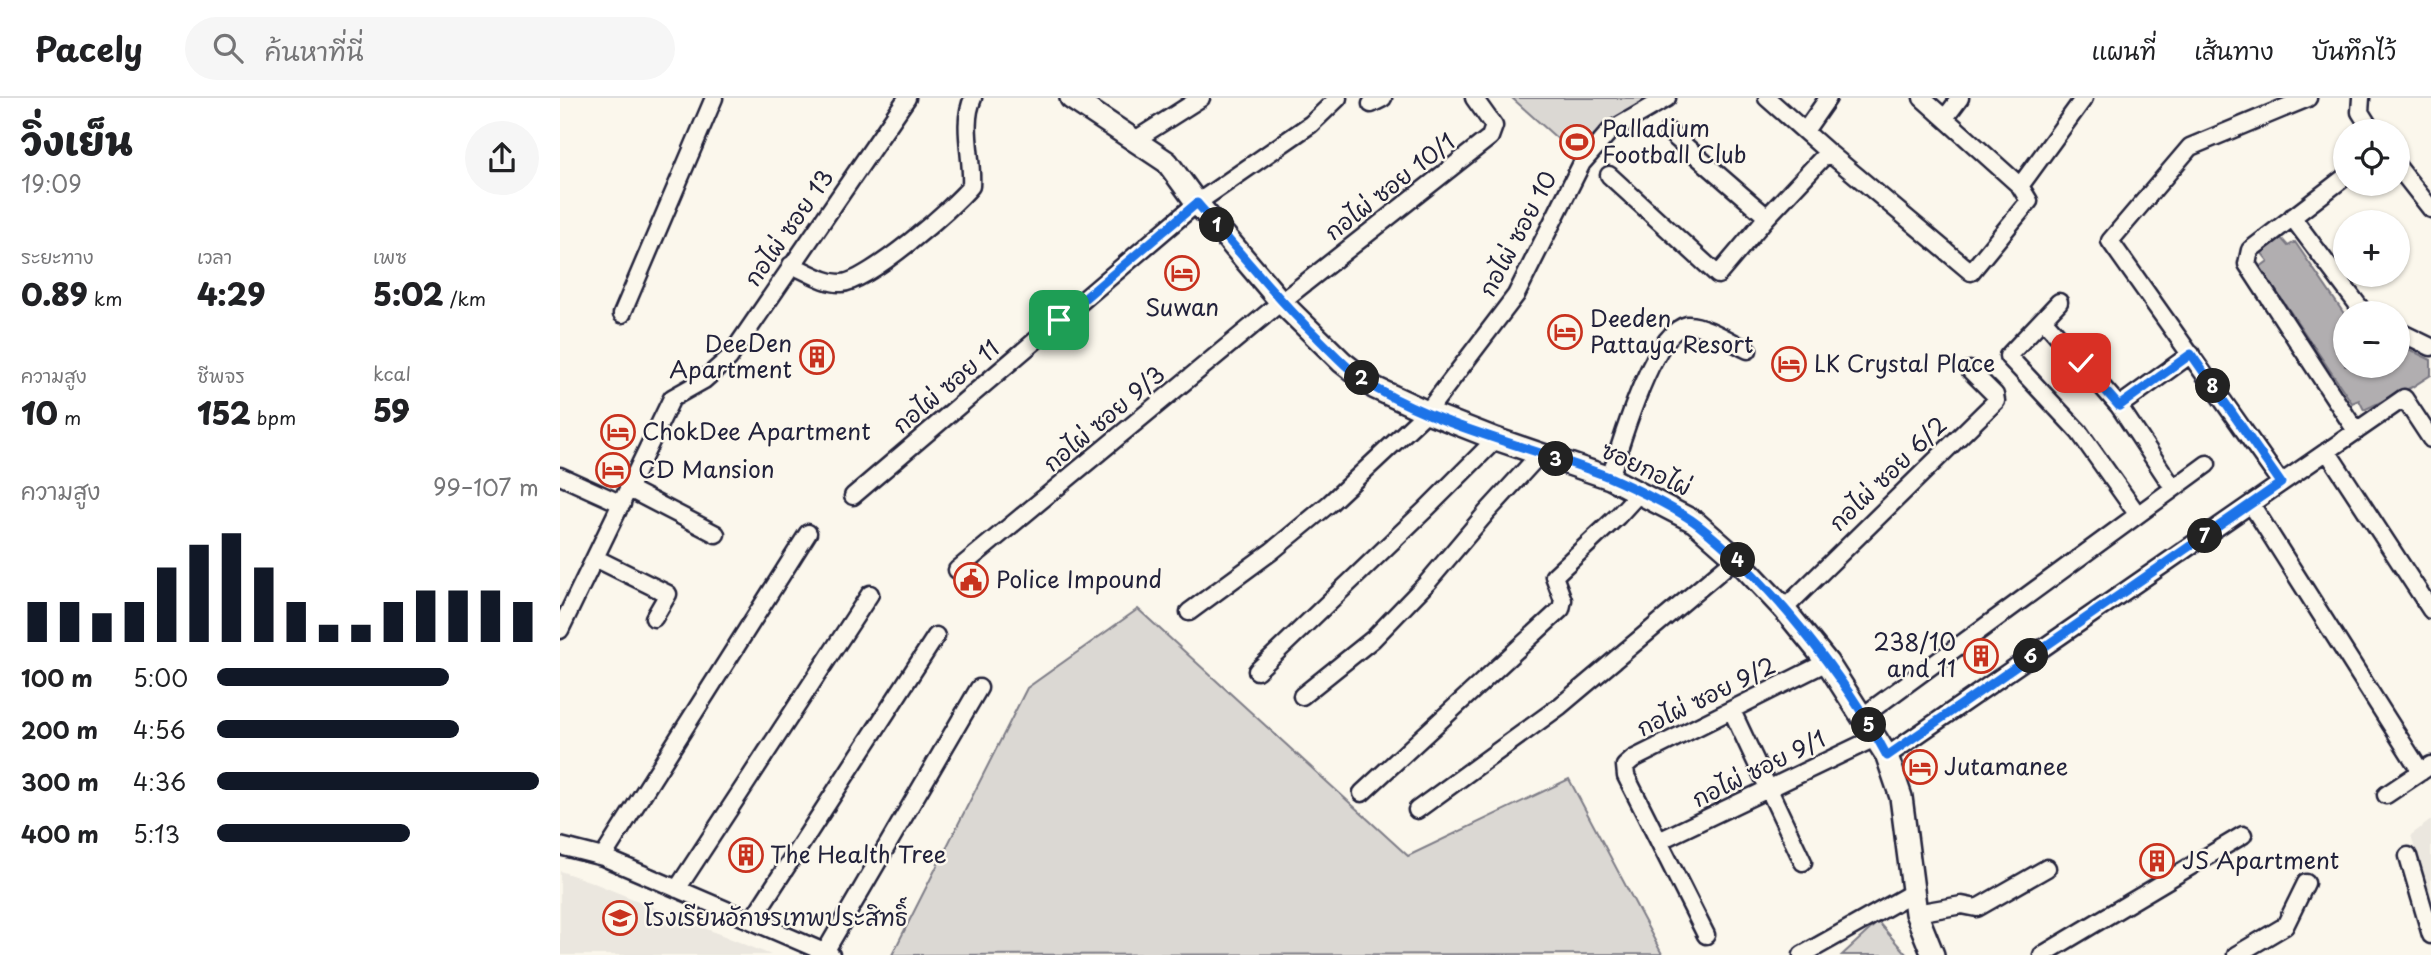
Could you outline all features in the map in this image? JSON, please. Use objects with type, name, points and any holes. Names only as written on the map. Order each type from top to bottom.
[{"type":"street","points":[[622,314],[714,98]]},
{"type":"street","name":"กอไผ่ ซอย 13","points":[[560,630],[672,398],[704,380],[729,358],[907,98]]},
{"type":"street","points":[[791,265],[831,282],[852,281],[882,262],[937,219],[971,186],[968,121],[973,98]]},
{"type":"street","name":"ซอยกอไผ่","points":[[1071,98],[1167,162],[1197,203],[1281,302],[1342,362],[1375,388],[1427,412],[1610,478],[1640,492],[1695,522],[1737,558],[1784,609],[1827,662],[1882,746],[1901,797],[1914,903],[1933,955]]},
{"type":"street","points":[[1135,140],[1201,98]]},
{"type":"street","name":"กอไผ่ ซอย 11","points":[[853,496],[1197,203],[1311,124],[1338,98]]},
{"type":"street","name":"กอไผ่ ซอย 10/1","points":[[1281,302],[1490,137],[1494,126],[1474,98]]},
{"type":"street","name":"กอไผ่ ซอย 10","points":[[1189,612],[1272,551],[1329,504],[1427,412],[1516,295],[1582,163],[1610,131],[1667,98]]},
{"type":"street","points":[[1767,98],[1971,272],[2029,201],[2020,186],[1922,98]]},
{"type":"street","points":[[1805,131],[1828,98]]},
{"type":"street","points":[[1945,118],[1960,98]]},
{"type":"street","points":[[2020,186],[2084,98]]},
{"type":"street","points":[[2281,483],[2110,241],[2190,146],[2308,98]]},
{"type":"street","points":[[2361,98],[2360,111],[2365,119]]},
{"type":"street","points":[[1668,131],[1767,218]]},
{"type":"street","points":[[1609,175],[1718,275],[1828,152]]},
{"type":"street","points":[[2410,182],[2431,209]]},
{"type":"street","points":[[2333,186],[2250,250],[2247,264],[2356,431]]},
{"type":"street","points":[[2292,217],[2355,301]]},
{"type":"street","name":"กอไผ่ ซอย 9/3","points":[[957,570],[1281,302]]},
{"type":"street","points":[[2059,302],[2008,356],[2080,432],[2133,508]]},
{"type":"street","points":[[2043,319],[2119,406],[2168,480]]},
{"type":"street","points":[[1610,478],[1634,401],[1662,348],[1674,332],[1688,325],[1700,327],[1748,350]]},
{"type":"street","points":[[2410,337],[2431,347]]},
{"type":"street","points":[[2119,406],[2191,354]]},
{"type":"street","name":"กอไผ่ ซอย 6/2","points":[[1784,609],[1996,401],[1995,395],[1970,370]]},
{"type":"street","name":"กอไผ่ ซอย 9/1","points":[[1659,841],[1768,790],[1882,746],[2251,504],[2404,398],[2431,439]]},
{"type":"street","points":[[1257,671],[1496,439]]},
{"type":"street","points":[[2327,451],[2431,610]]},
{"type":"street","points":[[1302,696],[1373,639],[1427,583],[1541,453]]},
{"type":"street","points":[[1863,716],[2207,464]]},
{"type":"street","points":[[560,476],[625,496],[716,534]]},
{"type":"street","points":[[1362,793],[1561,609],[1563,600],[1554,576],[1640,492]]},
{"type":"street","points":[[2251,504],[2426,768],[2386,795]]},
{"type":"street","points":[[603,857],[808,533]]},
{"type":"street","points":[[595,558],[667,594],[654,618]]},
{"type":"street","points":[[1417,810],[1560,706],[1737,558]]},
{"type":"street","points":[[677,889],[870,594]]},
{"type":"street","points":[[752,920],[936,636]]},
{"type":"street","name":"กอไผ่ ซอย 9/2","points":[[1706,935],[1626,776],[1625,766],[1633,759],[1827,662]]},
{"type":"street","points":[[560,846],[603,857],[828,954],[979,688]]},
{"type":"street","points":[[1732,711],[1803,863]]},
{"type":"street","points":[[2042,955],[2243,835]]},
{"type":"street","points":[[2408,856],[2431,935]]},
{"type":"street","points":[[1802,955],[1914,903],[1977,908],[2047,868]]},
{"type":"street","points":[[2236,955],[2285,926],[2306,883]]},
{"type":"shaded area","name":"Palladium Football Club","points":[[1512,98],[1651,98],[1579,158]]},
{"type":"shaded area","points":[[2281,238],[2288,246],[2295,242],[2335,301],[2333,301],[2333,375],[2260,267],[2268,261],[2261,252]]},
{"type":"shaded area","points":[[2410,350],[2431,360],[2431,375],[2412,387],[2364,410],[2359,400],[2352,403],[2335,378],[2410,378]]},
{"type":"shaded area","points":[[1138,609],[1408,856],[1569,779],[1662,954],[892,955],[1027,688]]},
{"type":"shaded area","points":[[2431,820],[2431,906],[2411,835]]},
{"type":"shaded area","name":"โรงเรียนอักษรเทพประสิทธิ์","points":[[560,871],[589,881],[771,955],[560,955]]},
{"type":"shaded area","points":[[1878,922],[1907,955],[1842,955]]},
{"type":"place","name":"Palladium Football Club","points":[[1577,142]]},
{"type":"place","name":"Suwan","points":[[1182,273]]},
{"type":"place","name":"Deeden Pattaya Resort","points":[[1565,332]]},
{"type":"place","name":"DeeDen Apartment","points":[[817,357]]},
{"type":"place","name":"LK Crystal Place","points":[[1789,364]]},
{"type":"place","name":"ChokDee Apartment","points":[[618,432]]},
{"type":"place","name":"CD Mansion","points":[[613,470]]},
{"type":"place","name":"Police Impound","points":[[971,580]]},
{"type":"place","name":"238/10 and 11","points":[[1981,656]]},
{"type":"place","name":"Jutamanee","points":[[1920,767]]},
{"type":"place","name":"The Health Tree","points":[[746,855]]},
{"type":"place","name":"JS Apartment","points":[[2157,861]]},
{"type":"place","name":"โรงเรียนอักษรเทพประสิทธิ์","points":[[620,918]]},
{"type":"route","points":[[1059,320],[1197,203],[1281,302],[1342,362],[1375,388],[1496,439],[1610,478],[1695,522],[1737,558],[1784,609],[1827,662],[1887,756],[2281,483],[2191,354],[2119,406],[2081,363]]}]
